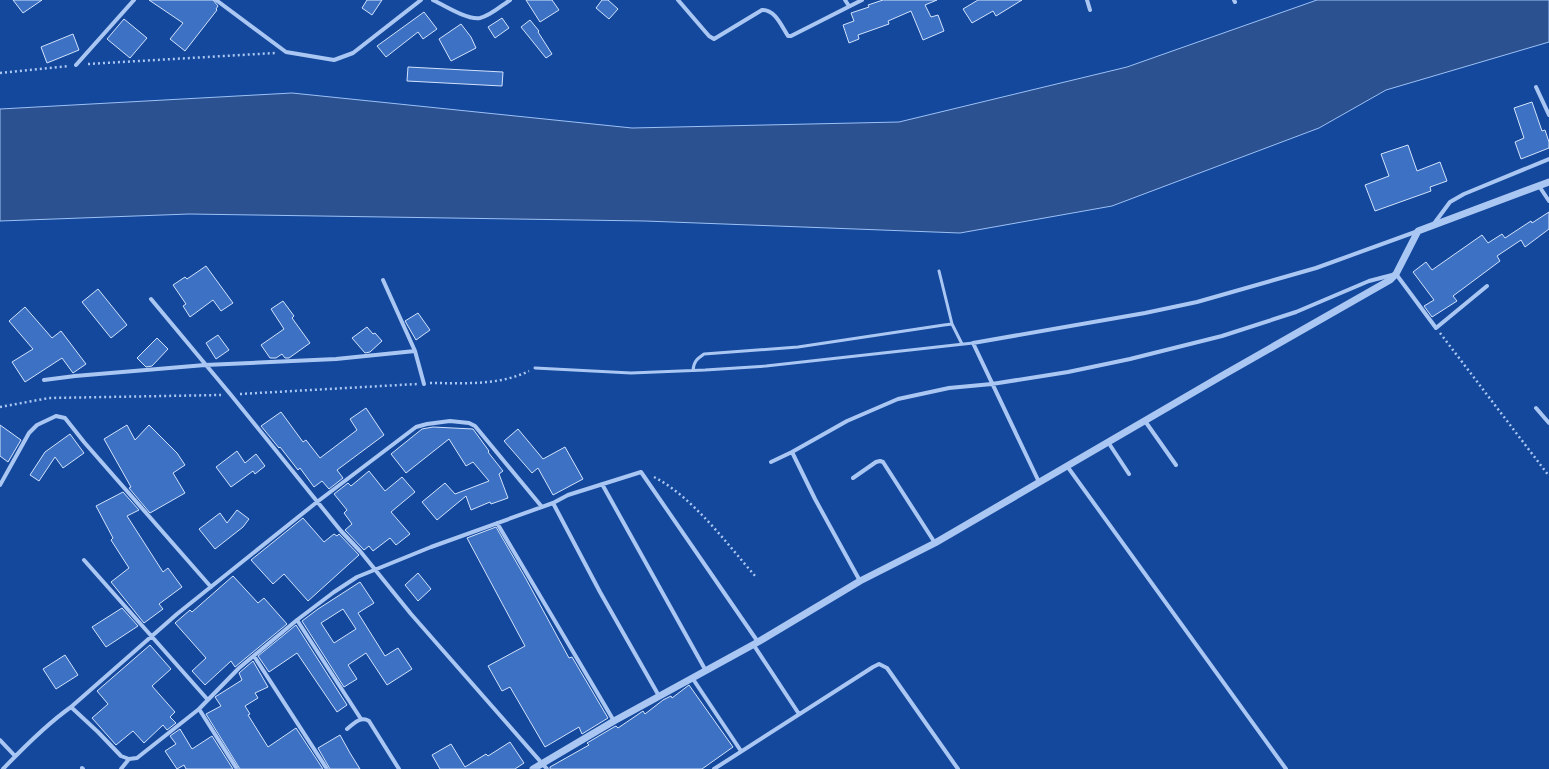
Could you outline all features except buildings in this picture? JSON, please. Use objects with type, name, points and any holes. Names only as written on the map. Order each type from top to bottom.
[{"type":"street","points":[[76,65],[134,0]]},
{"type":"street","points":[[216,0],[286,52],[334,60],[353,53],[421,0]]},
{"type":"street","points":[[433,0],[471,18],[481,18],[510,0]]},
{"type":"street","points":[[678,0],[709,36],[714,39],[762,10],[767,10],[773,13],[788,36],[862,0]]},
{"type":"street","points":[[845,0],[849,6]]},
{"type":"street","points":[[1087,0],[1090,10]]},
{"type":"street","points":[[1536,87],[1549,115]]},
{"type":"street","points":[[1433,225],[1450,202],[1464,194],[1549,159]]},
{"type":"street","points":[[1038,482],[973,343],[1145,313],[1197,302],[1316,268],[1549,182]]},
{"type":"street","points":[[1539,186],[1549,201]]},
{"type":"street","points":[[533,769],[545,766],[614,721],[693,679],[860,581],[935,543],[1145,420],[1390,280],[1396,274],[1418,231]]},
{"type":"street","points":[[1396,274],[1436,328],[1487,286]]},
{"type":"street","points":[[771,462],[847,421],[891,402],[950,388],[992,384],[1130,359],[1222,336],[1296,312],[1369,281],[1396,274]]},
{"type":"street","points":[[383,280],[415,351],[424,384]]},
{"type":"street","points":[[151,299],[411,614],[545,766]]},
{"type":"street","points":[[44,380],[205,365],[336,359],[415,351]]},
{"type":"street","points":[[1536,408],[1549,423]]},
{"type":"street","points":[[0,486],[29,433],[37,425],[56,416],[65,418],[84,442],[211,587]]},
{"type":"street","points":[[1145,420],[1176,465]]},
{"type":"street","points":[[3,769],[61,714],[211,587],[317,502],[416,427],[426,424],[450,421],[475,426],[542,507]]},
{"type":"street","points":[[1108,442],[1129,474]]},
{"type":"street","points":[[792,452],[815,499],[860,581]]},
{"type":"street","points":[[853,478],[876,462],[883,462],[935,543]]},
{"type":"street","points":[[1068,466],[1286,769]]},
{"type":"street","points":[[71,707],[121,756],[130,759],[137,758],[199,709],[239,668],[297,620],[334,592],[357,577],[553,503],[568,495],[641,472],[756,643],[799,714]]},
{"type":"street","points":[[602,484],[706,671]]},
{"type":"street","points":[[553,503],[600,592],[660,697]]},
{"type":"street","points":[[497,523],[614,721]]},
{"type":"street","points":[[84,560],[208,700]]},
{"type":"street","points":[[297,620],[361,719]]},
{"type":"street","points":[[254,656],[327,769]]},
{"type":"street","points":[[714,769],[879,664],[887,668],[958,769]]},
{"type":"street","points":[[693,679],[741,751]]},
{"type":"street","points":[[199,709],[237,769]]},
{"type":"street","points":[[347,729],[361,719],[370,721],[399,769]]},
{"type":"street","points":[[0,740],[15,756]]},
{"type":"street","points":[[121,769],[130,759]]},
{"type":"lane","points":[[939,271],[952,324],[962,344]]},
{"type":"lane","points":[[693,370],[696,359],[704,354],[798,347],[952,324]]},
{"type":"lane","points":[[535,368],[631,373],[766,366],[973,343]]},
{"type":"path","points":[[0,73],[76,65],[286,52]]},
{"type":"path","points":[[1436,328],[1549,476]]},
{"type":"path","points":[[0,407],[49,398],[231,395],[424,384],[464,384],[500,381],[517,376],[535,368]]},
{"type":"path","points":[[641,472],[656,478],[673,488],[686,499],[756,577]]},
{"type":"water","points":[[1317,0],[1549,0],[1549,42],[1386,90],[1319,128],[1112,206],[960,233],[645,221],[189,214],[0,221],[0,109],[292,93],[632,128],[899,122],[1127,67]]}]
